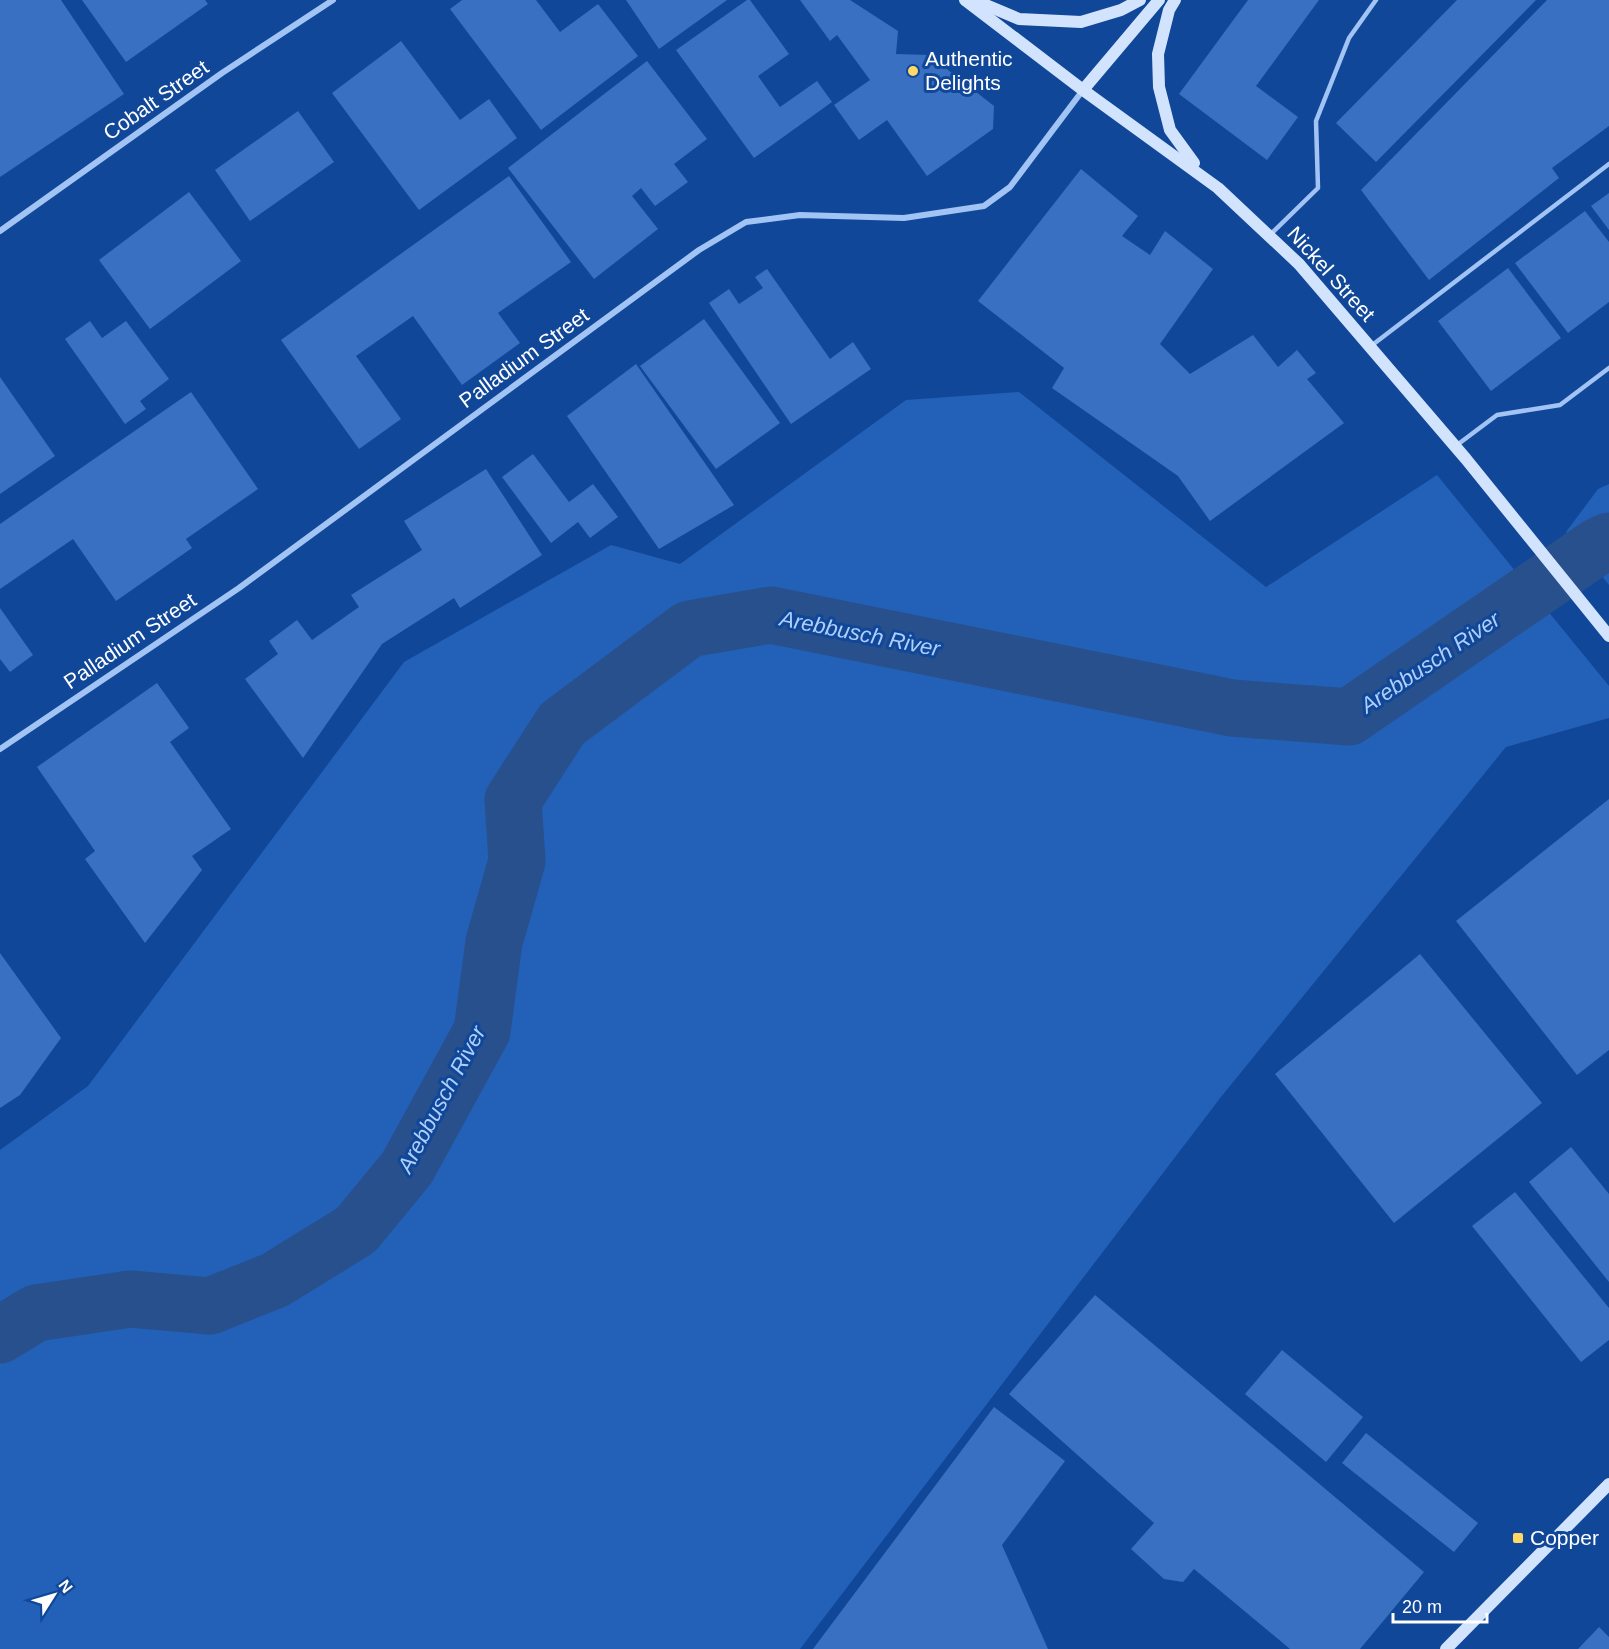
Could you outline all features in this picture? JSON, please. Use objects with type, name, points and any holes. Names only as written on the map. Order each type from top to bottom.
[{"type":"street","name":"Cobalt Street","points":[[0,231],[222,73],[333,0]]},
{"type":"street","name":"Nickel Street","points":[[965,0],[1083,90],[1218,188],[1270,235],[1299,264],[1455,446],[1609,636]]},
{"type":"street","points":[[974,0],[1019,20],[1081,22],[1122,10],[1140,0]]},
{"type":"street","points":[[1083,90],[1159,0]]},
{"type":"street","points":[[1175,0],[1169,10],[1158,54],[1159,87],[1170,130],[1187,156],[1218,188]]},
{"type":"street","name":"Palladium Street","points":[[0,748],[239,588],[699,250],[746,222],[800,215],[904,218],[984,206],[1011,187],[1083,90]]},
{"type":"street","points":[[1446,1649],[1609,1484]]},
{"type":"lane","points":[[1270,235],[1318,188],[1316,120],[1349,38],[1376,0]]},
{"type":"lane","points":[[1370,346],[1609,164]]},
{"type":"lane","points":[[1455,446],[1497,415],[1560,405],[1609,368]]},
{"type":"shaded area","points":[[1019,392],[1266,587],[1437,475],[1609,686],[1609,718],[1506,747],[1221,1097],[800,1649],[0,1649],[0,1150],[88,1086],[404,662],[611,545],[680,564],[906,400]]},
{"type":"shaded area","points":[[1609,484],[1609,585],[1566,532],[1598,489]]},
{"type":"building","points":[[0,0],[61,0],[124,94],[0,177]]},
{"type":"building","points":[[82,0],[205,0],[208,4],[126,62]]},
{"type":"building","points":[[462,0],[536,0],[560,32],[598,4],[638,56],[541,130],[450,9]]},
{"type":"building","points":[[626,0],[727,0],[659,49]]},
{"type":"building","points":[[750,0],[789,54],[758,76],[780,107],[817,81],[832,102],[754,158],[676,50]]},
{"type":"building","points":[[800,0],[850,0],[898,31],[896,54],[929,55],[994,106],[993,129],[927,176],[887,120],[859,140],[834,105],[870,80],[837,35],[830,41]]},
{"type":"building","points":[[1248,0],[1319,0],[1256,86],[1298,117],[1267,160],[1179,94]]},
{"type":"building","points":[[1457,0],[1536,0],[1376,162],[1336,123]]},
{"type":"building","points":[[1547,0],[1609,0],[1609,126],[1552,168],[1559,178],[1429,280],[1361,190]]},
{"type":"building","points":[[401,41],[460,120],[489,99],[517,138],[419,210],[332,93]]},
{"type":"building","points":[[647,61],[707,139],[674,164],[688,182],[655,206],[641,188],[632,196],[658,229],[594,279],[508,168]]},
{"type":"building","points":[[298,111],[334,162],[250,221],[215,170]]},
{"type":"building","points":[[1081,169],[1138,216],[1122,236],[1150,255],[1165,231],[1213,269],[1160,344],[1190,374],[1253,335],[1278,367],[1297,350],[1316,373],[1307,379],[1344,423],[1210,521],[1178,476],[1052,388],[1064,368],[978,301]]},
{"type":"building","points":[[509,176],[571,262],[498,313],[520,343],[462,385],[413,316],[356,356],[401,419],[359,449],[281,340]]},
{"type":"building","points":[[189,192],[241,261],[150,329],[99,260]]},
{"type":"building","points":[[1609,193],[1609,230],[1591,206]]},
{"type":"building","points":[[1585,211],[1609,242],[1609,302],[1568,333],[1515,263]]},
{"type":"building","points":[[1508,268],[1561,338],[1491,391],[1438,321]]},
{"type":"building","points":[[767,269],[830,359],[853,342],[871,369],[791,424],[709,303],[729,289],[739,304],[763,288],[755,277]]},
{"type":"building","points":[[704,319],[780,423],[716,469],[640,366]]},
{"type":"building","points":[[90,321],[102,338],[126,321],[169,379],[140,401],[146,409],[125,424],[65,339]]},
{"type":"building","points":[[636,364],[734,505],[659,549],[567,416]]},
{"type":"building","points":[[0,377],[55,456],[0,494]]},
{"type":"building","points":[[191,392],[258,489],[186,539],[192,548],[116,601],[73,539],[0,589],[0,524]]},
{"type":"building","points":[[533,454],[569,502],[593,484],[618,517],[590,538],[578,522],[551,543],[502,477]]},
{"type":"building","points":[[486,469],[542,555],[460,608],[454,598],[382,644],[303,758],[245,679],[278,654],[269,641],[297,620],[312,640],[359,607],[351,595],[422,550],[404,521]]},
{"type":"building","points":[[0,608],[33,655],[10,672],[0,659]]},
{"type":"building","points":[[157,683],[189,728],[170,742],[231,829],[192,856],[202,870],[145,943],[85,859],[95,851],[37,767]]},
{"type":"building","points":[[1609,799],[1609,1050],[1577,1075],[1456,921]]},
{"type":"building","points":[[0,953],[61,1038],[20,1095],[0,1108]]},
{"type":"building","points":[[1420,954],[1542,1103],[1394,1223],[1275,1074]]},
{"type":"building","points":[[1571,1147],[1609,1194],[1609,1282],[1529,1182]]},
{"type":"building","points":[[1515,1192],[1609,1308],[1609,1340],[1581,1362],[1472,1226]]},
{"type":"building","points":[[1095,1295],[1424,1572],[1360,1649],[1290,1649],[1194,1569],[1183,1582],[1164,1579],[1131,1549],[1154,1523],[1009,1394]]},
{"type":"building","points":[[1282,1350],[1363,1417],[1326,1462],[1245,1394]]},
{"type":"building","points":[[994,1407],[1065,1461],[1002,1545],[1048,1649],[813,1649]]},
{"type":"building","points":[[1366,1433],[1478,1523],[1454,1552],[1342,1463]]},
{"type":"building","points":[[1599,1627],[1609,1637],[1609,1649],[1578,1649]]},
{"type":"waterway","name":"Arebbusch River","points":[[0,1335],[36,1313],[130,1299],[210,1306],[275,1280],[356,1230],[407,1168],[482,1031],[494,942],[517,861],[513,800],[562,724],[689,629],[771,615],[1232,708],[1349,717],[1598,546],[1609,541]]},
{"type":"place","name":"Authentic Delights","points":[[913,71]]},
{"type":"place","name":"Copper","points":[[1518,1538]]}]
